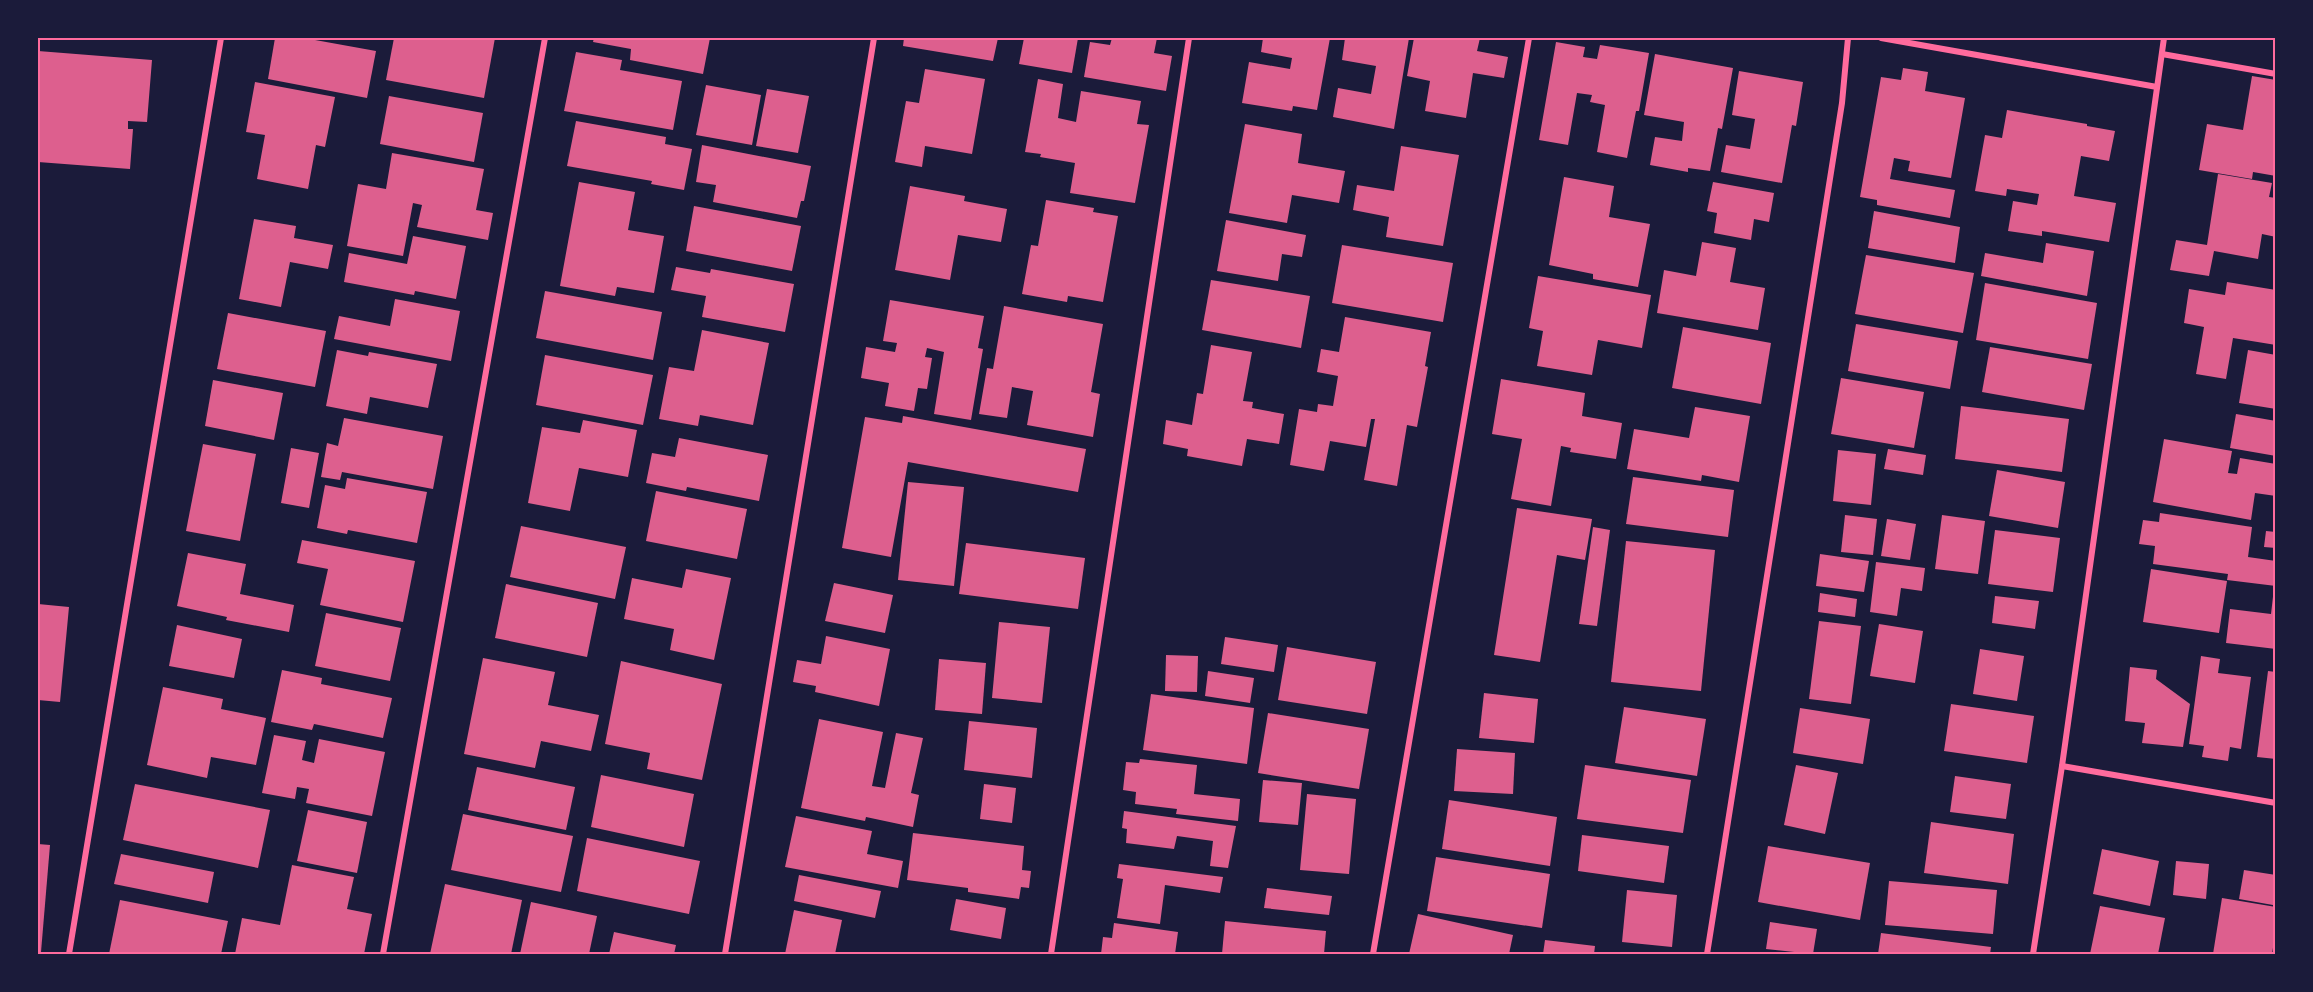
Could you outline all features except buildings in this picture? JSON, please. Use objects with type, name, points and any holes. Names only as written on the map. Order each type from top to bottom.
[{"type":"street","points":[[69,954],[221,38]]},
{"type":"street","points":[[383,954],[545,38]]},
{"type":"street","points":[[725,954],[874,38]]},
{"type":"street","points":[[1051,954],[1189,38]]},
{"type":"street","points":[[1373,954],[1529,38]]},
{"type":"street","points":[[1707,954],[1842,104],[1848,38]]},
{"type":"street","points":[[1881,38],[2157,87]]},
{"type":"street","points":[[2033,954],[2062,766],[2164,38]]},
{"type":"street","points":[[2162,54],[2276,74]]},
{"type":"street","points":[[2062,766],[2276,803]]}]
